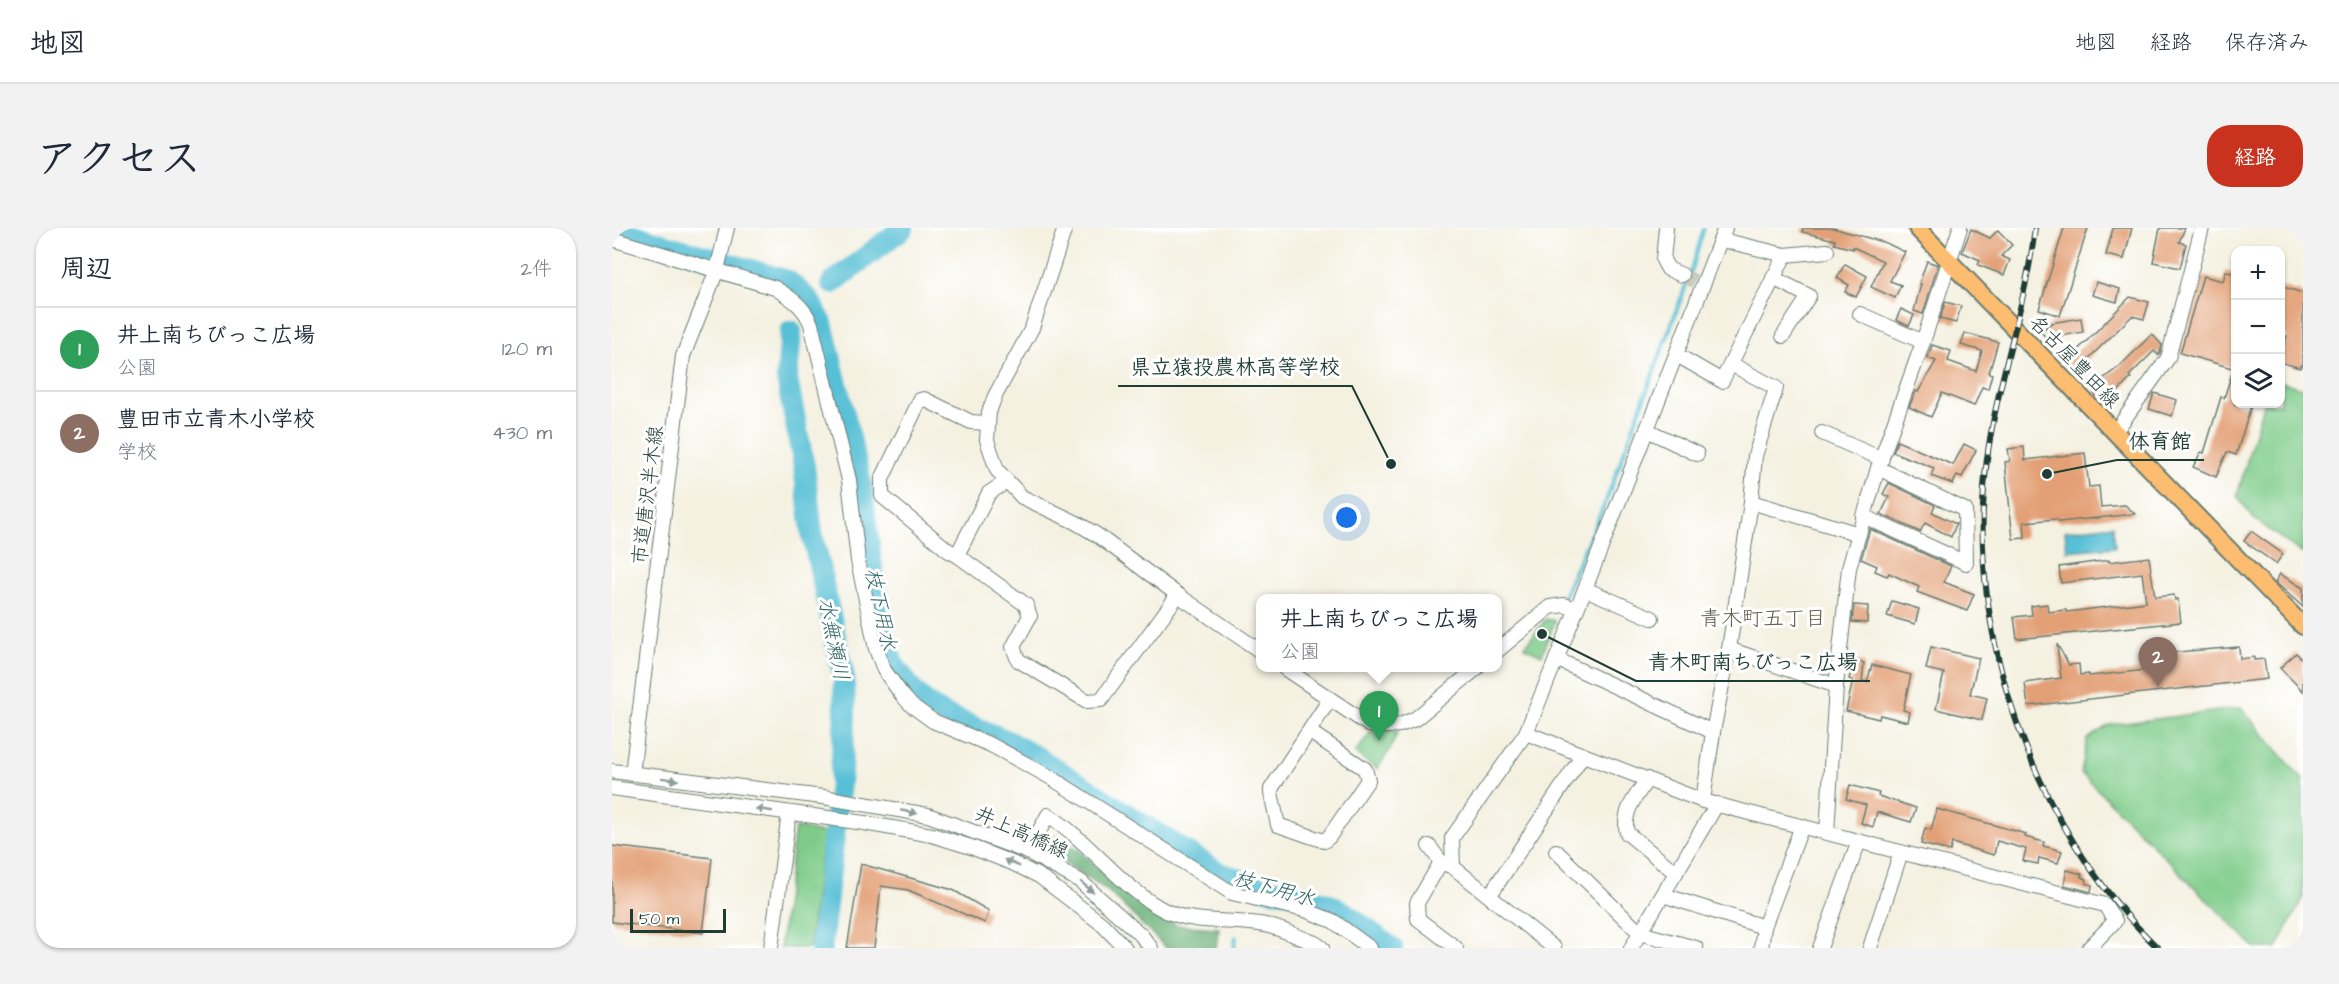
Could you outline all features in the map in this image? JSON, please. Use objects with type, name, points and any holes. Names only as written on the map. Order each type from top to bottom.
[{"type":"main road","name":"名古屋豊田線","points":[[1917,228],[2303,626]]},
{"type":"street","name":"市道唐沢半木線","points":[[632,774],[683,356],[719,262],[727,228]]},
{"type":"street","points":[[1065,228],[1032,328],[995,396],[987,423],[987,440],[997,470],[1022,497],[1097,535],[1178,595],[1256,648]]},
{"type":"street","points":[[1666,228],[1663,260],[1668,269],[1682,275]]},
{"type":"street","points":[[1827,833],[1836,686],[1849,568],[1880,463],[1960,228]]},
{"type":"street","points":[[2115,432],[2168,358],[2202,228]]},
{"type":"street","points":[[1456,948],[1418,919],[1417,903],[1447,864],[1452,838],[1526,733],[1677,355],[1700,283],[1723,234],[1785,255],[1827,251]]},
{"type":"street","points":[[612,239],[719,262],[776,288],[801,307],[812,324],[849,480],[858,561],[876,648],[884,670],[911,705],[933,721],[991,745],[1050,777],[1232,893],[1305,910],[1333,921],[1370,948]]},
{"type":"street","points":[[1677,355],[1722,381],[1785,255]]},
{"type":"street","points":[[1773,278],[1809,296],[1783,336]]},
{"type":"street","points":[[1860,314],[1923,342]]},
{"type":"street","points":[[1702,801],[1729,649],[1751,502],[1755,456],[1776,388],[1731,364]]},
{"type":"street","points":[[987,423],[971,422],[924,399],[920,400],[882,479],[882,496],[949,551],[1026,605],[1030,616],[1013,647],[1018,660],[1087,701],[1101,700],[1178,595]]},
{"type":"street","points":[[1647,430],[1697,454]]},
{"type":"street","points":[[1822,433],[1965,510],[1966,563],[1863,516]]},
{"type":"street","points":[[957,555],[989,493],[1006,482]]},
{"type":"street","points":[[1751,502],[1858,534]]},
{"type":"street","points":[[1585,589],[1652,618]]},
{"type":"street","points":[[1502,647],[1550,607],[1564,605],[1576,609]]},
{"type":"street","points":[[1729,649],[1836,686]]},
{"type":"street","points":[[1556,659],[1713,732]]},
{"type":"street","points":[[1290,672],[1369,725],[1400,725],[1415,719],[1472,672]]},
{"type":"street","points":[[1310,732],[1365,769],[1368,774],[1368,780],[1324,841],[1278,825],[1270,793],[1330,699]]},
{"type":"street","points":[[1526,733],[1702,801],[2105,905],[2115,921],[2094,946]]},
{"type":"street","points":[[1490,895],[1583,755]]},
{"type":"street","points":[[612,771],[632,774]]},
{"type":"street","name":"井上高橋線","points":[[632,774],[823,797],[928,815],[1028,852],[1080,881],[1141,935],[1151,948]]},
{"type":"street","points":[[1647,779],[1624,820],[1627,833],[1676,873]]},
{"type":"street","points":[[612,788],[789,813],[771,948]]},
{"type":"street","points":[[1631,948],[1717,804]]},
{"type":"street","name":"井上高橋線","points":[[789,813],[932,835],[1012,863],[1040,876],[1102,924],[1125,948]]},
{"type":"street","points":[[1028,852],[1048,815],[1067,827],[1127,883],[1161,908],[1190,918],[1261,924],[1315,943],[1322,948]]},
{"type":"street","points":[[1761,948],[1764,927],[1802,826]]},
{"type":"street","points":[[1820,948],[1859,841]]},
{"type":"street","points":[[1429,846],[1447,864],[1490,895],[1554,948]]},
{"type":"street","points":[[1556,851],[1640,933],[1696,948]]},
{"type":"street","points":[[1870,948],[1901,852]]},
{"type":"street","points":[[1663,895],[1764,927]]},
{"type":"green space","points":[[2285,383],[2303,388],[2303,554],[2254,519],[2237,496],[2262,408],[2285,408]]},
{"type":"green space","points":[[1546,619],[1555,621],[1542,655],[1524,647]]},
{"type":"green space","points":[[2241,708],[2303,780],[2303,898],[2277,948],[2255,948],[2081,773],[2087,739],[2109,725]]},
{"type":"green space","points":[[1372,730],[1398,731],[1390,750],[1377,769],[1355,753]]},
{"type":"green space","points":[[795,828],[824,833],[809,948],[780,948]]},
{"type":"green space","points":[[1057,835],[1076,848],[1130,894],[1176,925],[1219,928],[1216,948],[1166,948],[1108,891],[1045,850]]},
{"type":"water","points":[[2113,525],[2115,547],[2067,551],[2065,531]]},
{"type":"building","points":[[1803,228],[1833,228],[1886,243],[1905,252],[1890,281],[1901,285],[1895,298],[1871,287],[1883,261],[1853,247],[1853,249],[1834,244],[1835,240],[1802,232]]},
{"type":"building","points":[[2064,228],[2088,228],[2060,316],[2039,309]]},
{"type":"building","points":[[2113,228],[2132,228],[2124,259],[2106,255]]},
{"type":"building","points":[[2160,228],[2185,228],[2179,242],[2186,244],[2180,268],[2153,262]]},
{"type":"building","points":[[1971,229],[1990,238],[1998,230],[2012,245],[2001,256],[2010,260],[2004,275],[1978,265],[1980,260],[1962,252]]},
{"type":"building","points":[[1927,261],[1938,265],[1923,314],[1914,311],[1921,284],[1919,284]]},
{"type":"building","points":[[1845,264],[1867,276],[1856,297],[1845,292],[1849,285],[1837,278]]},
{"type":"building","points":[[2226,271],[2231,273],[2231,368],[2180,353],[2203,276],[2223,281]]},
{"type":"building","points":[[2096,282],[2120,289],[2117,302],[2092,295]]},
{"type":"building","points":[[2285,288],[2303,293],[2303,366],[2300,365],[2300,368],[2285,364],[2287,336],[2285,335]]},
{"type":"building","points":[[2130,297],[2149,302],[2144,319],[2132,316],[2084,363],[2087,366],[2079,374],[2066,362]]},
{"type":"building","points":[[1945,302],[1961,306],[1956,323],[1940,319]]},
{"type":"building","points":[[1901,309],[1914,315],[1909,326],[1896,320]]},
{"type":"building","points":[[2081,318],[2083,332],[2061,336],[2052,344],[2041,332],[2051,323]]},
{"type":"building","points":[[1965,333],[1998,342],[1989,373],[1992,374],[1988,389],[1982,387],[1974,406],[1942,393],[1931,417],[1909,407],[1916,391],[1918,392],[1936,361],[1928,358],[1932,345],[1951,351],[1948,361],[1976,371],[1982,351],[1961,345]]},
{"type":"building","points":[[2152,334],[2162,345],[2160,353],[2158,355],[2154,351],[2105,405],[2094,393],[2103,384],[2100,381],[2120,366]]},
{"type":"building","points":[[2231,376],[2231,408],[2250,408],[2236,455],[2227,452],[2216,477],[2193,467],[2201,452],[2204,453],[2221,397],[2224,398]]},
{"type":"building","points":[[2154,393],[2177,400],[2172,416],[2149,409]]},
{"type":"building","points":[[1897,441],[1953,465],[1964,444],[1976,450],[1962,477],[1957,475],[1953,484],[1931,476],[1934,468],[1893,452]]},
{"type":"building","points":[[2024,447],[2025,460],[2085,453],[2089,487],[2099,486],[2101,507],[2125,505],[2135,514],[2059,522],[2056,519],[2024,522],[2025,538],[2013,539],[2005,462],[2010,461],[2008,449]]},
{"type":"building","points":[[1889,483],[1935,505],[1932,512],[1956,524],[1951,537],[1925,523],[1920,532],[1881,514],[1889,497],[1883,494]]},
{"type":"building","points":[[1870,529],[1951,566],[1944,582],[1974,594],[1967,611],[1917,592],[1919,587],[1889,573],[1887,576],[1875,571],[1877,566],[1861,559]]},
{"type":"building","points":[[2251,531],[2283,554],[2276,564],[2244,541]]},
{"type":"building","points":[[2149,557],[2155,597],[2174,595],[2175,600],[2178,599],[2181,622],[2017,639],[2014,617],[2032,615],[2031,606],[2047,604],[2048,612],[2066,610],[2067,612],[2146,602],[2142,573],[2061,583],[2059,567]]},
{"type":"building","points":[[2280,574],[2303,588],[2303,607],[2275,582]]},
{"type":"building","points":[[1892,601],[1919,609],[1915,624],[1887,616]]},
{"type":"building","points":[[1854,605],[1868,606],[1867,623],[1852,622]]},
{"type":"building","points":[[2057,644],[2069,665],[2079,664],[2080,675],[2089,674],[2089,676],[2147,670],[2146,657],[2153,656],[2152,654],[2239,647],[2240,659],[2254,657],[2254,660],[2264,659],[2267,679],[2028,706],[2025,683],[2061,678]]},
{"type":"building","points":[[1931,647],[1979,658],[1970,694],[1987,698],[1982,720],[1936,709],[1944,673],[1926,669]]},
{"type":"building","points":[[2296,653],[2303,660],[2303,691],[2280,668]]},
{"type":"building","points":[[1854,660],[1864,663],[1862,681],[1867,682],[1872,665],[1911,675],[1903,710],[1910,712],[1908,722],[1880,715],[1879,719],[1846,711],[1853,680],[1849,679]]},
{"type":"building","points":[[1850,785],[1879,793],[1878,796],[1916,808],[1911,822],[1877,812],[1873,827],[1861,823],[1866,805],[1846,799]]},
{"type":"building","points":[[1937,809],[2026,834],[2025,837],[2044,842],[2043,846],[2062,851],[2058,863],[2039,858],[2038,864],[2023,861],[2026,849],[1997,841],[1994,855],[1952,843],[1950,851],[1921,844],[1925,828],[1931,830]]},
{"type":"building","points":[[612,846],[712,858],[703,933],[612,922]]},
{"type":"building","points":[[861,864],[953,890],[989,911],[985,923],[908,890],[881,886],[874,948],[847,948]]},
{"type":"building","points":[[2067,870],[2082,874],[2081,877],[2087,879],[2086,883],[2092,885],[2091,892],[2064,885]]},
{"type":"waterway","name":"水無瀬川","points":[[832,283],[903,228]]},
{"type":"waterway","points":[[1563,597],[1606,501],[1692,269],[1704,228]]},
{"type":"waterway","name":"枝下用水","points":[[612,229],[788,281],[809,300],[822,323],[861,483],[877,608],[885,642],[893,664],[914,692],[930,706],[948,716],[1005,740],[1037,757],[1218,872],[1266,889],[1294,893],[1328,904],[1344,912],[1392,948]]},
{"type":"waterway","name":"水無瀬川","points":[[791,331],[787,379],[804,466],[812,533],[844,678],[845,716],[840,784],[821,948]]},
{"type":"waterway","points":[[1234,948],[1236,937]]},
{"type":"tunnel","points":[[1682,275],[1696,282]]},
{"type":"railway","points":[[2035,228],[2025,286],[1997,401],[1987,459],[1983,524],[1986,591],[1998,658],[2017,723],[2043,786],[2075,845],[2114,900],[2158,948]]},
{"type":"place","name":"県立猿投農林高等学校","points":[[1391,464]]},
{"type":"place","name":"体育館","points":[[2047,474]]},
{"type":"place","name":"青木町南ちびっこ広場","points":[[1542,634]]},
{"type":"place","name":"豊田市立青木小学校","points":[[2158,687]]},
{"type":"place","name":"井上南ちびっこ広場","points":[[1379,741]]},
{"type":"district","name":"青木町五丁目","points":[[1763,618]]}]
